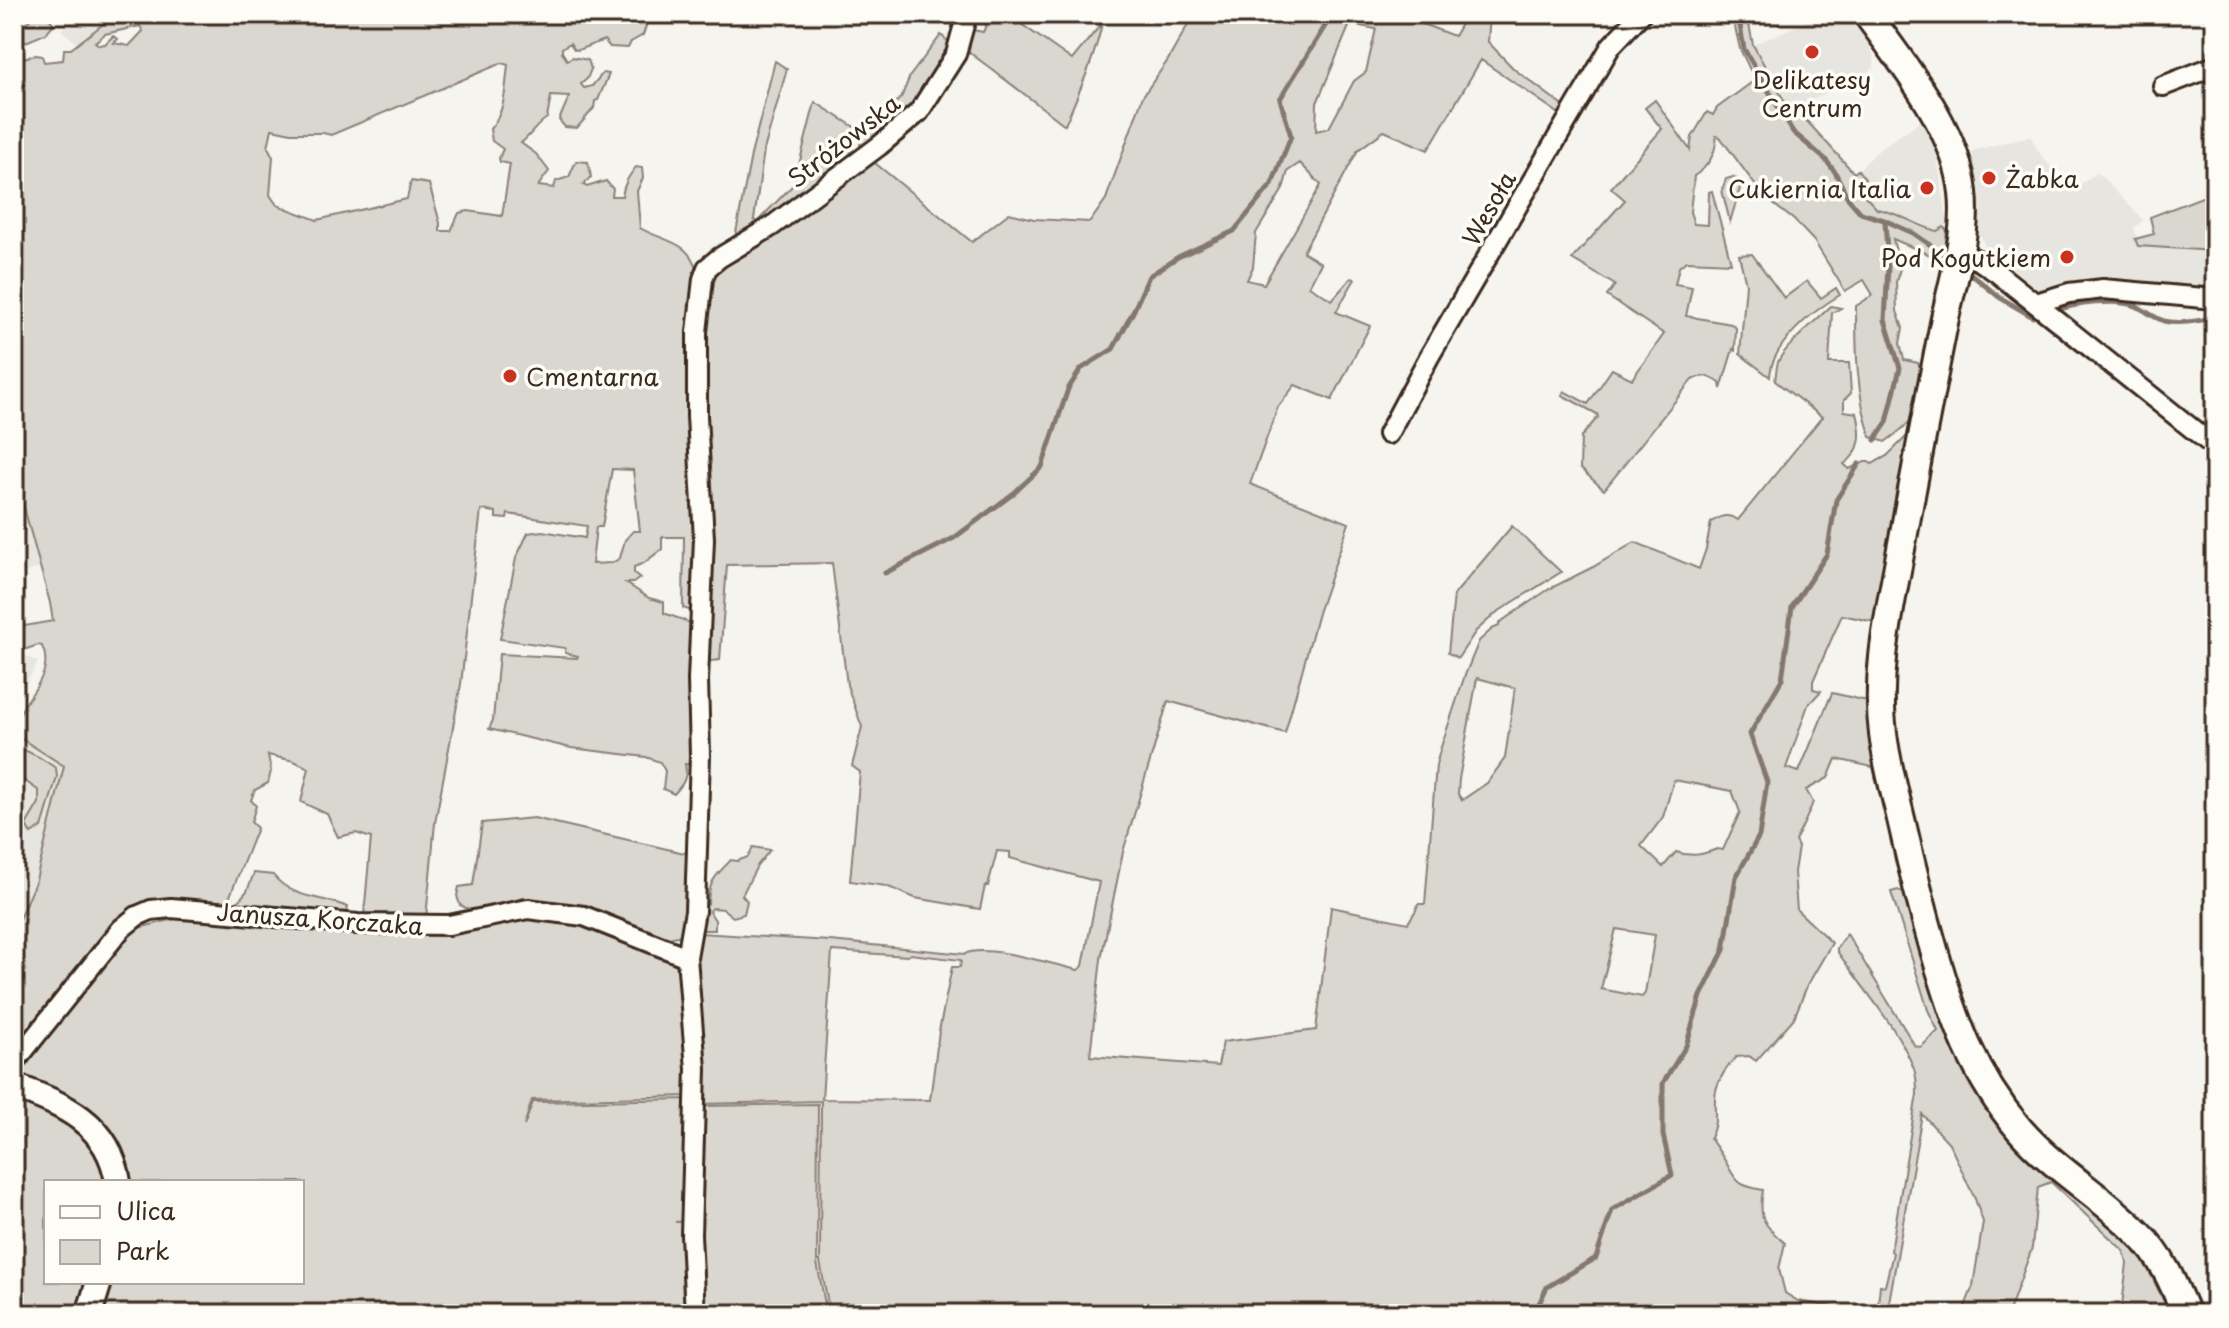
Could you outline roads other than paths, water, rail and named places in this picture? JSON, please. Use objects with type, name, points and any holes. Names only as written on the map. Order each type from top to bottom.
[{"type":"main road","points":[[1867,14],[1947,137],[1960,175],[1964,220],[1960,255],[1924,425],[1887,628],[1880,702],[1888,766],[1927,925],[1949,1002],[1968,1051],[1992,1094],[2022,1132],[2139,1234],[2165,1267],[2186,1314]]},
{"type":"street","name":"Stróżowska","points":[[687,957],[695,911],[700,755],[698,680],[704,539],[697,416],[697,332],[700,293],[707,268],[772,226],[919,112],[956,54],[967,14]]},
{"type":"street","name":"Wesoła","points":[[1388,434],[1429,357],[1611,46],[1641,14]]},
{"type":"street","points":[[2163,86],[2215,66]]},
{"type":"street","points":[[1960,255],[1980,261],[2215,447]]},
{"type":"street","points":[[2046,311],[2069,293],[2103,289],[2215,299]]},
{"type":"street","name":"Janusza Korczaka","points":[[14,1063],[121,929],[137,916],[151,910],[171,908],[358,924],[449,925],[528,909],[584,916],[687,957]]},
{"type":"street","points":[[687,957],[696,1069],[691,1235],[695,1314]]},
{"type":"street","points":[[14,1086],[73,1112],[87,1122],[113,1158],[118,1180]]},
{"type":"street","points":[[89,1314],[98,1284]]},
{"type":"waterway","points":[[885,573],[954,538],[1014,493],[1042,467],[1068,389],[1081,369],[1113,349],[1149,276],[1178,257],[1234,231],[1272,184],[1291,136],[1280,99],[1330,14]]},
{"type":"waterway","points":[[1738,14],[1744,49],[1793,132],[1825,159],[1848,198],[1861,213],[1913,233],[1951,259]]},
{"type":"waterway","points":[[1875,440],[1887,422],[1900,368],[1885,320],[1888,266],[1885,221]]},
{"type":"waterway","points":[[1966,270],[1999,297],[2033,317],[2040,315]]},
{"type":"waterway","points":[[2054,311],[2083,304],[2118,302],[2136,306],[2170,322],[2215,318]]},
{"type":"waterway","points":[[1534,1314],[1547,1287],[1596,1258],[1612,1210],[1672,1175],[1663,1135],[1663,1083],[1686,1046],[1701,996],[1724,950],[1736,877],[1759,836],[1767,782],[1750,734],[1782,679],[1792,607],[1827,554],[1836,500],[1859,464]]},
{"type":"place","name":"Delikatesy Centrum","points":[[1812,52]]},
{"type":"place","name":"Żabka","points":[[1989,178]]},
{"type":"place","name":"Cukiernia Italia","points":[[1927,188]]},
{"type":"place","name":"Pod Kogutkiem","points":[[2067,257]]},
{"type":"place","name":"Cmentarna","points":[[510,376]]}]
